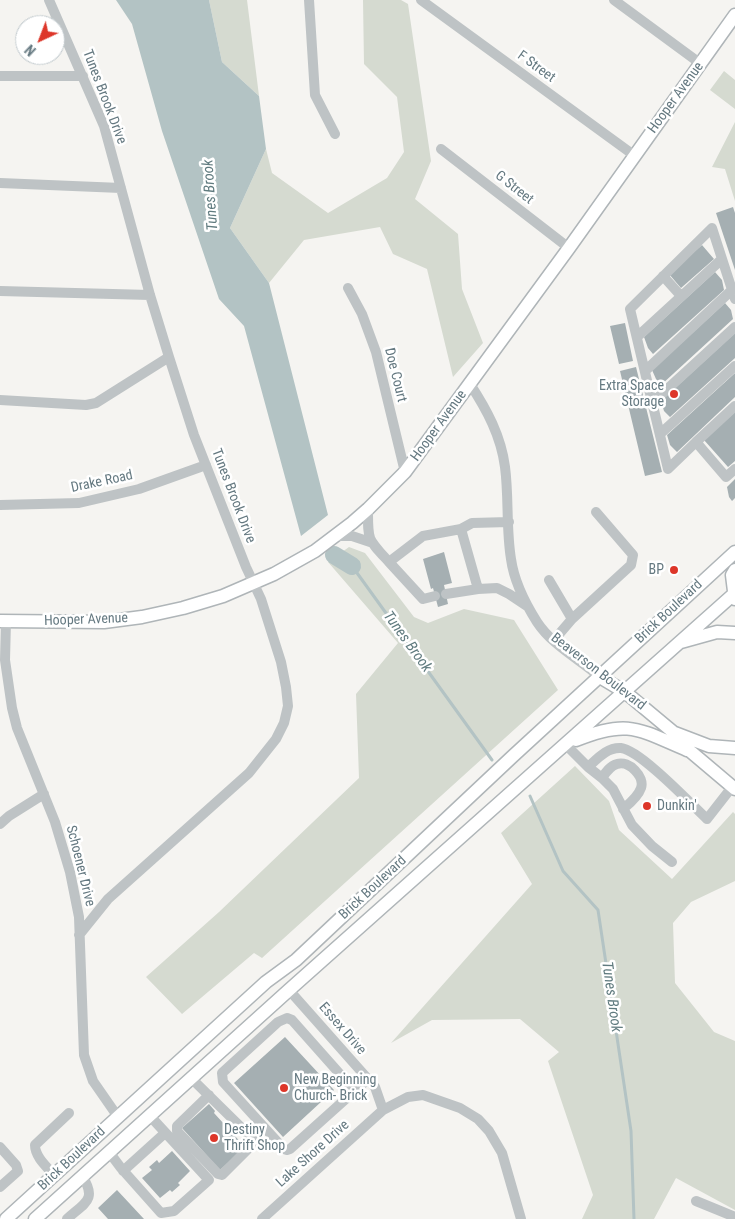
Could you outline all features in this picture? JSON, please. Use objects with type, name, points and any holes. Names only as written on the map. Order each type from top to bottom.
[{"type":"main road","name":"Hooper Avenue","points":[[3,621],[104,622],[142,617],[183,608],[223,596],[274,574],[299,560],[335,536],[368,509],[405,472],[569,248],[735,16]]},
{"type":"main road","name":"Brick Boulevard","points":[[6,1219],[266,982],[296,960],[735,552]]},
{"type":"main road","points":[[734,595],[732,575],[735,570]]},
{"type":"main road","name":"Brick Boulevard","points":[[40,1218],[82,1176],[289,990],[734,595]]},
{"type":"main road","points":[[679,642],[717,632],[735,633]]},
{"type":"main road","name":"Beaverson Boulevard","points":[[600,677],[625,692],[673,732],[690,751],[734,787]]},
{"type":"main road","points":[[566,744],[613,728],[629,728],[644,731],[690,751]]},
{"type":"main road","points":[[673,732],[709,746],[735,748]]},
{"type":"main road","points":[[289,990],[296,960]]},
{"type":"street","name":"Tunes Brook Drive","points":[[49,0],[104,126],[169,358],[194,435],[246,567],[254,582],[278,653],[286,687],[288,706],[284,723],[276,739],[249,773],[108,899],[79,935]]},
{"type":"street","points":[[310,0],[315,95],[335,134]]},
{"type":"street","name":"F Street","points":[[421,0],[635,156]]},
{"type":"street","points":[[614,0],[701,64]]},
{"type":"street","points":[[0,76],[83,76]]},
{"type":"street","name":"G Street","points":[[441,149],[569,248]]},
{"type":"street","points":[[0,183],[121,188]]},
{"type":"street","points":[[645,371],[734,294],[712,228],[630,309],[668,468],[735,406]]},
{"type":"street","points":[[637,337],[722,259]]},
{"type":"street","points":[[663,276],[681,296]]},
{"type":"street","name":"Doe Court","points":[[348,288],[362,314],[376,352],[405,472]]},
{"type":"street","points":[[0,291],[150,295]]},
{"type":"street","points":[[652,403],[735,327]]},
{"type":"street","points":[[0,400],[86,405],[96,403],[169,358]]},
{"type":"street","points":[[660,434],[735,366]]},
{"type":"street","name":"Beaverson Boulevard","points":[[470,384],[488,411],[498,438],[505,466],[511,559],[519,588],[538,624],[554,640],[600,677]]},
{"type":"street","points":[[696,442],[726,477],[735,469]]},
{"type":"street","name":"Drake Road","points":[[0,505],[79,503],[138,489],[206,465]]},
{"type":"street","points":[[368,509],[367,532],[370,542],[423,599],[435,596]]},
{"type":"street","points":[[554,640],[572,619],[631,565],[633,555],[596,512]]},
{"type":"street","points":[[389,562],[422,536],[462,528],[472,523],[509,522]]},
{"type":"street","points":[[462,528],[478,589]]},
{"type":"street","points":[[335,536],[352,536],[370,542]]},
{"type":"street","points":[[549,580],[572,619]]},
{"type":"street","points":[[446,594],[497,588],[528,608]]},
{"type":"street","name":"Schoener Drive","points":[[3,621],[5,660],[17,728],[55,822],[70,872],[79,917],[84,1055],[93,1080],[118,1116]]},
{"type":"street","points":[[566,744],[613,790],[637,831],[672,862]]},
{"type":"street","points":[[588,767],[604,753],[612,749],[622,748],[635,753],[707,819],[734,787]]},
{"type":"street","points":[[634,770],[642,759]]},
{"type":"street","points":[[602,778],[610,768],[622,763],[634,770],[642,780],[642,786],[635,798],[623,809]]},
{"type":"street","points":[[0,824],[9,816],[44,794]]},
{"type":"street","name":"Essex Drive","points":[[289,990],[375,1087],[383,1110]]},
{"type":"street","points":[[355,1091],[292,1020],[287,1018],[283,1018],[278,1022],[222,1073],[223,1082],[287,1150],[290,1149],[355,1091],[368,1079]]},
{"type":"street","points":[[237,1037],[248,1049]]},
{"type":"street","points":[[191,1078],[209,1095],[254,1140],[254,1144],[222,1175],[218,1174],[178,1131],[177,1126],[209,1095]]},
{"type":"street","points":[[383,1110],[408,1097],[423,1096],[460,1108],[478,1119],[489,1131],[502,1153],[521,1219]]},
{"type":"street","name":"Lake Shore Drive","points":[[262,1219],[383,1110]]},
{"type":"street","points":[[54,1176],[34,1149],[35,1145],[68,1113]]},
{"type":"street","points":[[109,1152],[123,1171],[161,1213],[174,1212],[208,1180],[150,1116]]},
{"type":"street","points":[[252,1138],[264,1127]]},
{"type":"street","points":[[123,1171],[165,1133]]},
{"type":"street","points":[[0,1147],[16,1165],[18,1171],[0,1187]]},
{"type":"street","points":[[67,1219],[87,1201],[90,1195],[89,1186],[82,1176]]},
{"type":"street","points":[[696,1201],[735,1217]]},
{"type":"shaded area","points":[[209,0],[247,0],[259,96],[222,62]]},
{"type":"shaded area","points":[[363,0],[401,0],[408,4],[431,161],[415,199],[458,234],[462,289],[483,343],[453,377],[427,269],[393,254],[380,227],[304,240],[269,283],[230,228],[266,149],[272,173],[328,213],[387,178],[404,152],[397,97],[364,64]]},
{"type":"shaded area","points":[[724,71],[735,80],[735,109],[710,90]]},
{"type":"shaded area","points":[[735,122],[735,201],[725,169],[712,167]]},
{"type":"shaded area","points":[[349,547],[365,553],[414,617],[428,623],[464,609],[514,620],[558,690],[262,958],[254,953],[182,1014],[146,977],[219,912],[359,778],[356,694],[398,643],[328,562]]},
{"type":"shaded area","points":[[575,766],[609,801],[619,830],[672,879],[733,812],[735,814],[735,881],[691,902],[673,923],[675,983],[714,1032],[735,1041],[735,1210],[676,1178],[654,1219],[582,1219],[593,1195],[548,1061],[559,1052],[520,1019],[432,1020],[391,1043],[532,884],[501,833]]},
{"type":"water","points":[[116,0],[209,0],[222,62],[259,96],[266,149],[230,228],[269,283],[328,515],[301,536],[244,326],[219,299],[162,131],[132,24]]},
{"type":"building","points":[[733,207],[735,213],[735,270],[716,213]]},
{"type":"building","points":[[702,245],[714,259],[681,288],[669,274]]},
{"type":"building","points":[[715,272],[722,280],[724,290],[653,354],[648,348],[644,337]]},
{"type":"building","points":[[725,303],[731,310],[733,319],[661,385],[652,370]]},
{"type":"building","points":[[625,323],[633,361],[619,364],[610,326]]},
{"type":"building","points":[[735,333],[735,358],[670,417],[664,411],[661,401]]},
{"type":"building","points":[[636,367],[662,472],[645,476],[620,371]]},
{"type":"building","points":[[735,373],[735,397],[677,452],[670,445],[667,435]]},
{"type":"building","points":[[735,412],[735,461],[728,467],[704,440]]},
{"type":"building","points":[[735,479],[735,498],[732,501],[727,487]]},
{"type":"building","points":[[444,552],[452,583],[444,585],[448,604],[438,607],[423,559]]},
{"type":"building","name":"New Beginning Church- Brick","points":[[285,1037],[334,1090],[283,1137],[234,1083]]},
{"type":"building","name":"Destiny Thrift Shop","points":[[209,1104],[215,1111],[214,1113],[245,1147],[220,1170],[182,1128]]},
{"type":"building","points":[[172,1151],[190,1171],[178,1183],[180,1185],[172,1192],[170,1190],[160,1198],[142,1178],[152,1170],[149,1167],[157,1160],[159,1163]]},
{"type":"building","points":[[117,1190],[144,1219],[108,1219],[98,1208]]},
{"type":"waterway","name":"Tunes Brook","points":[[334,555],[352,566]]},
{"type":"waterway","name":"Tunes Brook","points":[[352,566],[492,760]]},
{"type":"waterway","name":"Tunes Brook","points":[[530,796],[563,871],[598,910],[631,1131],[634,1219]]},
{"type":"place","name":"Extra Space Storage","points":[[674,394]]},
{"type":"place","name":"BP","points":[[674,570]]},
{"type":"place","name":"Dunkin'","points":[[647,806]]},
{"type":"place","name":"New Beginning Church- Brick","points":[[284,1088]]},
{"type":"place","name":"Destiny Thrift Shop","points":[[214,1138]]}]
